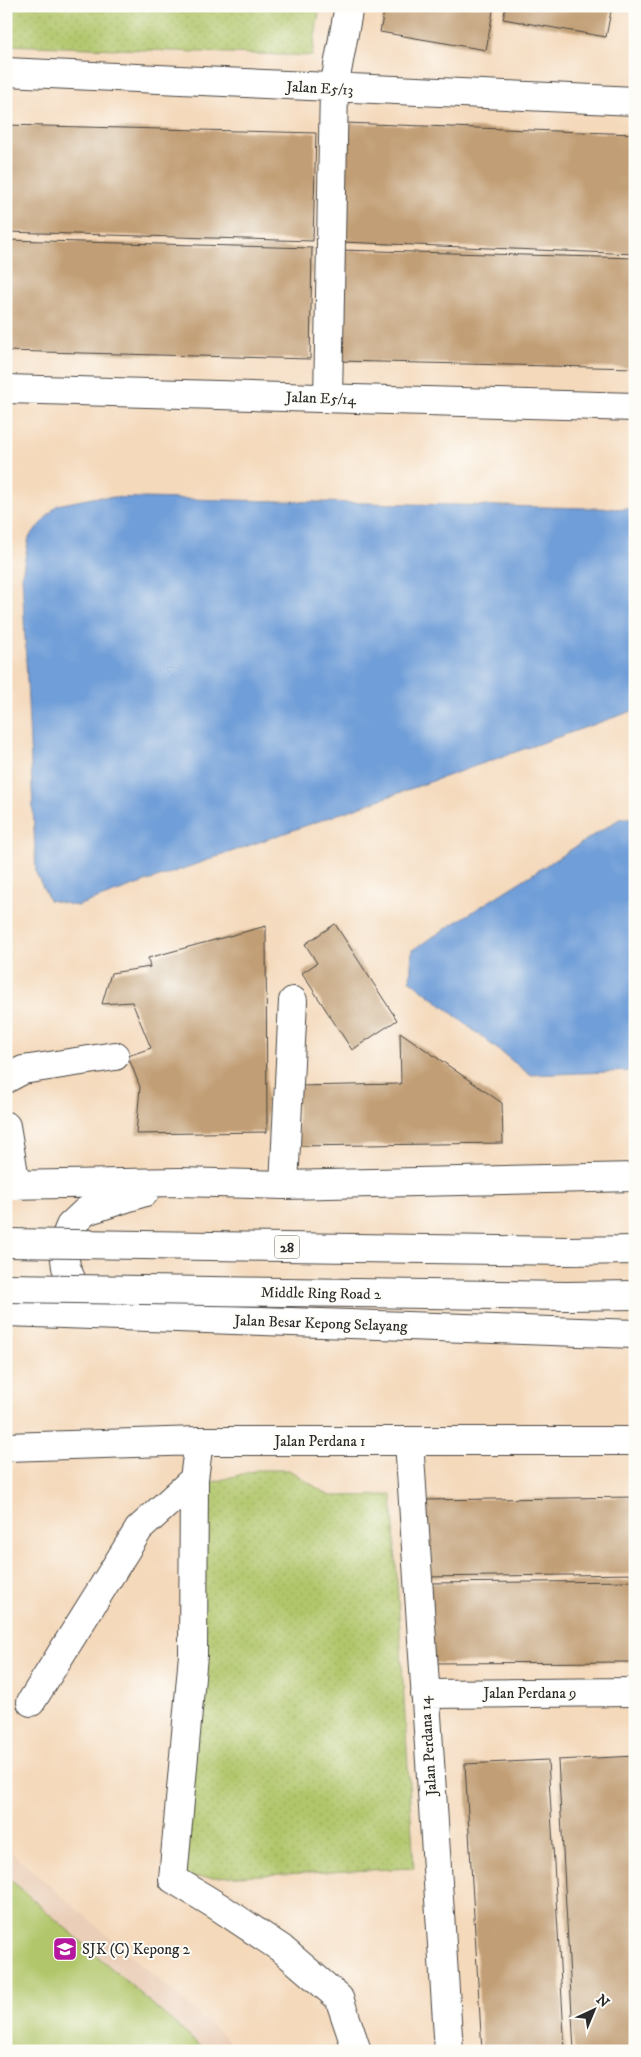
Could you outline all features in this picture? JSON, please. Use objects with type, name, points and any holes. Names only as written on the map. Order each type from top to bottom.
[{"type":"main road","points":[[328,398],[334,88],[349,6]]},
{"type":"main road","name":"Jalan E5/13","points":[[6,72],[334,88],[634,96]]},
{"type":"main road","name":"Jalan E5/14","points":[[6,389],[635,407]]},
{"type":"main road","points":[[284,1185],[293,1001]]},
{"type":"main road","points":[[6,1080],[23,1070],[115,1056]]},
{"type":"main road","points":[[6,1126],[11,1185],[180,1182],[284,1185],[635,1177]]},
{"type":"main road","points":[[153,1317],[96,1303],[74,1286],[66,1266],[63,1243],[70,1226],[86,1211],[180,1182]]},
{"type":"main road","name":"28","points":[[6,1244],[635,1250]]},
{"type":"main road","name":"Middle Ring Road 2","points":[[6,1288],[567,1296],[635,1295]]},
{"type":"main road","name":"Jalan Besar Kepong Selayang","points":[[6,1312],[635,1334]]},
{"type":"main road","points":[[199,1441],[194,1479],[193,1655],[173,1879],[282,1949],[339,1998],[357,2051]]},
{"type":"main road","name":"Jalan Perdana 1","points":[[6,1447],[199,1441],[635,1441]]},
{"type":"main road","name":"Jalan Perdana 14","points":[[409,1442],[449,2051]]},
{"type":"main road","points":[[31,1702],[139,1529],[194,1479]]},
{"type":"main road","name":"Jalan Perdana 9","points":[[425,1694],[635,1692]]},
{"type":"shaded area","name":"SJK (C) Kepong 2","points":[[6,1848],[241,2051],[6,2051]]},
{"type":"green space","points":[[6,6],[320,6],[312,56],[6,45]]},
{"type":"green space","points":[[257,1470],[289,1470],[330,1496],[392,1495],[414,1868],[173,1879],[210,1483]]},
{"type":"green space","name":"SJK (C) Kepong 2","points":[[6,1876],[206,2051],[6,2051]]},
{"type":"water","points":[[97,497],[635,509],[635,710],[77,906],[49,900],[36,873],[22,575],[29,537],[57,505]]},
{"type":"water","points":[[621,818],[635,818],[635,1071],[530,1075],[410,980],[412,950]]},
{"type":"building","points":[[385,6],[494,6],[486,50],[380,32]]},
{"type":"building","points":[[506,6],[612,6],[606,37],[503,19]]},
{"type":"building","points":[[345,123],[635,134],[635,254],[341,242]]},
{"type":"building","points":[[6,125],[316,133],[313,241],[6,232]]},
{"type":"building","points":[[6,240],[312,248],[310,359],[6,351]]},
{"type":"building","points":[[340,250],[635,258],[635,368],[338,361]]},
{"type":"building","points":[[335,924],[397,1020],[352,1050],[302,973],[317,963],[305,944]]},
{"type":"building","points":[[266,926],[267,1132],[136,1134],[140,1087],[128,1056],[151,1048],[132,1002],[102,1004],[111,973],[150,967],[148,958]]},
{"type":"building","points":[[400,1032],[502,1103],[503,1143],[298,1146],[297,1086],[401,1084]]},
{"type":"building","points":[[635,1497],[635,1574],[425,1577],[424,1500]]},
{"type":"building","points":[[635,1581],[635,1662],[427,1663],[426,1583]]},
{"type":"building","points":[[635,1756],[635,2051],[574,2051],[558,1760]]},
{"type":"building","points":[[548,1760],[565,2051],[482,2051],[465,1764]]},
{"type":"place","name":"SJK (C) Kepong 2","points":[[65,1949]]}]
